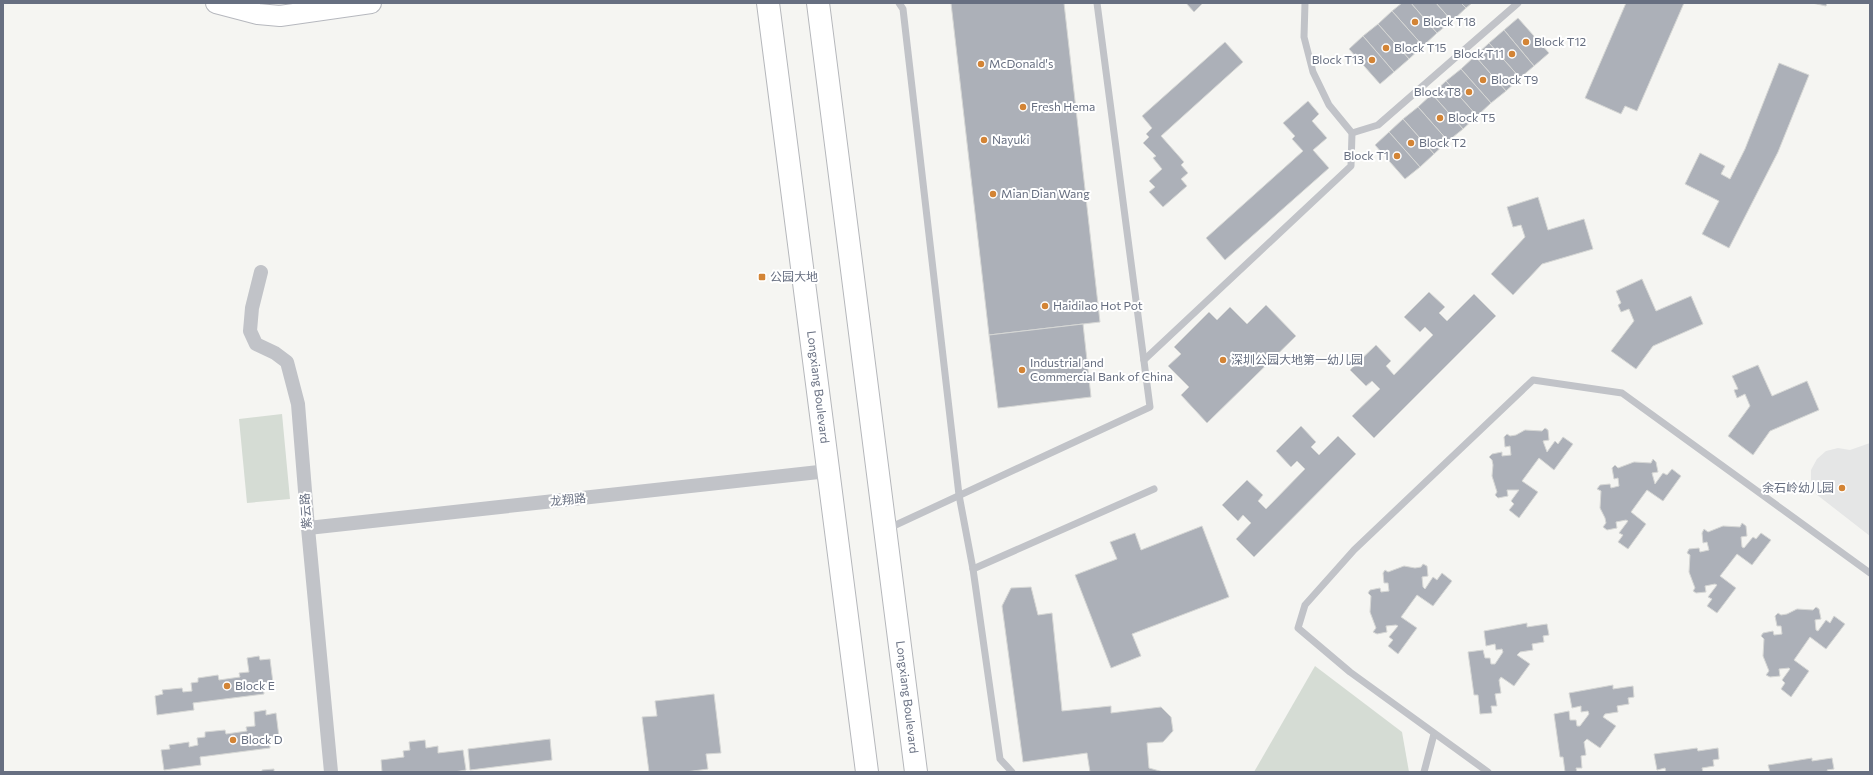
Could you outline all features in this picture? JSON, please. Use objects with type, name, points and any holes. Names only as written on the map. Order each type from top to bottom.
[{"type":"main road","name":"Longxiang Boulevard","points":[[768,3],[867,772]]},
{"type":"main road","name":"Longxiang Boulevard","points":[[818,3],[916,772]]},
{"type":"street","points":[[224,4],[258,14],[280,16],[371,3]]},
{"type":"street","name":"紫云路","points":[[261,272],[252,308],[250,331],[256,344],[275,353],[287,362],[298,404],[331,772]]},
{"type":"street","name":"龙翔路","points":[[308,528],[828,471]]},
{"type":"lane","points":[[899,3],[903,9],[959,495],[973,569],[1000,760],[1012,772]]},
{"type":"lane","points":[[885,530],[1150,407],[1097,3]]},
{"type":"lane","points":[[1144,360],[1351,166],[1352,133],[1329,105],[1312,72],[1304,37],[1304,3]]},
{"type":"lane","points":[[1352,133],[1378,125],[1518,3]]},
{"type":"lane","points":[[1488,772],[1350,672],[1298,628],[1305,605],[1354,550],[1533,380],[1622,393],[1870,573]]},
{"type":"lane","points":[[973,569],[1154,489]]},
{"type":"lane","points":[[1424,772],[1434,734]]},
{"type":"shaded area","points":[[282,414],[290,499],[247,503],[239,419]]},
{"type":"shaded area","name":"余石岭幼儿园","points":[[1870,443],[1870,536],[1816,494],[1811,483],[1811,470],[1817,459],[1826,451],[1838,448],[1850,450]]},
{"type":"shaded area","points":[[1315,666],[1402,732],[1409,772],[1254,772]]},
{"type":"building","points":[[951,3],[1064,3],[1100,322],[989,335]]},
{"type":"building","points":[[1186,3],[1203,3],[1194,12]]},
{"type":"building","name":"Block T18","points":[[1402,3],[1411,3],[1437,33],[1423,46],[1392,11]]},
{"type":"building","points":[[1411,3],[1436,3],[1452,21],[1437,33]]},
{"type":"building","points":[[1436,3],[1461,3],[1466,8],[1452,21]]},
{"type":"building","points":[[1461,3],[1472,3],[1466,8]]},
{"type":"building","points":[[1626,3],[1684,3],[1637,111],[1625,106],[1621,114],[1585,98]]},
{"type":"building","points":[[1812,3],[1827,3],[1826,6]]},
{"type":"building","points":[[1392,11],[1423,46],[1409,59],[1378,24]]},
{"type":"building","name":"Block T12","points":[[1518,18],[1549,53],[1534,66],[1504,30]]},
{"type":"building","name":"Block T15","points":[[1378,24],[1409,59],[1394,72],[1363,36]]},
{"type":"building","name":"Block T11","points":[[1504,30],[1534,66],[1520,78],[1489,43]]},
{"type":"building","name":"Block T13","points":[[1363,36],[1394,72],[1380,84],[1349,49]]},
{"type":"building","points":[[1225,42],[1243,62],[1161,136],[1184,162],[1181,165],[1188,173],[1181,179],[1187,186],[1163,207],[1149,192],[1155,187],[1149,181],[1162,169],[1153,158],[1156,156],[1143,143],[1149,137],[1146,134],[1152,128],[1142,116]]},
{"type":"building","points":[[1489,43],[1520,78],[1506,91],[1475,56]]},
{"type":"building","name":"Block T9","points":[[1475,56],[1506,91],[1491,103],[1461,69]]},
{"type":"building","points":[[1779,63],[1809,75],[1778,152],[1729,248],[1702,234],[1719,201],[1685,184],[1700,153],[1725,166],[1721,174],[1730,179],[1745,149]]},
{"type":"building","name":"Block T8","points":[[1461,69],[1491,103],[1477,116],[1446,81]]},
{"type":"building","points":[[1446,81],[1477,116],[1463,129],[1432,94]]},
{"type":"building","name":"Block T5","points":[[1432,94],[1463,129],[1448,141],[1418,107]]},
{"type":"building","points":[[1308,101],[1319,114],[1312,121],[1327,138],[1313,150],[1329,168],[1225,260],[1206,238],[1303,151],[1292,139],[1295,136],[1283,123]]},
{"type":"building","points":[[1418,107],[1448,141],[1434,154],[1403,119]]},
{"type":"building","name":"Block T2","points":[[1403,119],[1434,154],[1420,167],[1389,132]]},
{"type":"building","name":"Block T1","points":[[1389,132],[1420,167],[1405,179],[1375,145]]},
{"type":"building","points":[[1538,197],[1548,230],[1584,219],[1593,249],[1542,264],[1513,295],[1491,274],[1525,237],[1521,225],[1513,227],[1507,207]]},
{"type":"building","points":[[1642,279],[1656,311],[1691,296],[1703,324],[1653,346],[1636,369],[1611,351],[1634,321],[1629,309],[1621,312],[1618,305],[1621,303],[1616,291]]},
{"type":"building","points":[[1429,292],[1445,307],[1439,313],[1447,321],[1474,294],[1496,316],[1374,438],[1352,416],[1380,389],[1372,381],[1366,386],[1350,370],[1376,345],[1391,361],[1386,366],[1394,375],[1433,335],[1425,327],[1420,332],[1404,317]]},
{"type":"building","name":"深圳公园大地第一幼儿园","points":[[1266,305],[1296,336],[1207,423],[1181,395],[1189,387],[1168,366],[1181,354],[1174,347],[1209,312],[1217,320],[1230,307],[1247,324]]},
{"type":"building","points":[[1083,324],[1091,397],[998,408],[989,335]]},
{"type":"building","points":[[1758,365],[1772,396],[1807,381],[1819,410],[1770,431],[1753,455],[1728,436],[1750,406],[1745,394],[1737,398],[1734,390],[1738,389],[1732,376]]},
{"type":"building","points":[[1301,426],[1316,442],[1311,447],[1319,455],[1338,436],[1356,454],[1254,557],[1236,539],[1251,523],[1243,515],[1238,521],[1222,505],[1247,480],[1263,495],[1258,501],[1266,509],[1305,469],[1297,461],[1291,467],[1276,451]]},
{"type":"building","points":[[1545,428],[1548,430],[1549,440],[1543,441],[1547,452],[1555,441],[1558,444],[1563,437],[1573,444],[1554,470],[1539,458],[1522,481],[1538,492],[1519,518],[1509,510],[1514,504],[1511,501],[1519,490],[1507,490],[1508,496],[1498,498],[1495,495],[1497,492],[1492,476],[1493,465],[1492,460],[1489,457],[1492,454],[1502,452],[1502,456],[1511,455],[1510,446],[1505,447],[1504,437],[1507,434],[1510,436],[1516,435],[1525,430],[1542,431]]},
{"type":"building","points":[[1653,459],[1656,462],[1658,472],[1652,473],[1655,484],[1663,473],[1667,475],[1672,469],[1681,476],[1663,501],[1647,490],[1631,512],[1646,524],[1628,549],[1618,542],[1623,535],[1619,533],[1628,521],[1616,522],[1617,528],[1607,530],[1603,527],[1606,523],[1600,508],[1601,491],[1597,489],[1600,485],[1610,484],[1611,488],[1619,486],[1618,478],[1614,479],[1612,468],[1615,465],[1618,468],[1634,462],[1651,463]]},
{"type":"building","points":[[1742,523],[1746,526],[1747,536],[1741,537],[1742,547],[1744,548],[1753,537],[1756,539],[1761,533],[1771,540],[1752,565],[1737,554],[1720,576],[1736,588],[1717,613],[1707,606],[1712,599],[1708,597],[1717,585],[1705,586],[1706,592],[1696,593],[1693,591],[1695,588],[1689,572],[1690,555],[1687,553],[1689,549],[1699,548],[1700,552],[1709,550],[1707,542],[1703,543],[1702,533],[1704,529],[1708,532],[1723,526],[1740,527]]},
{"type":"building","points":[[1202,526],[1229,597],[1132,634],[1141,656],[1111,668],[1075,575],[1117,559],[1110,542],[1135,533],[1141,550]]},
{"type":"building","points":[[1423,564],[1427,566],[1428,576],[1422,577],[1423,587],[1425,589],[1433,577],[1437,580],[1442,573],[1452,581],[1433,606],[1417,595],[1401,617],[1417,628],[1398,654],[1388,646],[1393,640],[1389,637],[1398,626],[1386,626],[1387,632],[1377,634],[1373,632],[1376,628],[1370,612],[1371,596],[1368,593],[1370,590],[1380,588],[1381,592],[1389,591],[1388,583],[1384,583],[1383,573],[1385,570],[1388,572],[1404,566],[1415,568],[1421,567]]},
{"type":"building","points":[[1031,587],[1038,615],[1052,613],[1062,711],[1111,706],[1111,713],[1161,707],[1171,717],[1173,731],[1163,742],[1147,743],[1149,768],[1163,772],[1090,772],[1087,753],[1023,762],[1002,606],[1011,588]]},
{"type":"building","points":[[1816,607],[1819,609],[1821,619],[1815,620],[1816,630],[1818,631],[1826,620],[1830,623],[1834,616],[1845,624],[1826,649],[1810,637],[1794,660],[1809,671],[1791,697],[1781,689],[1785,683],[1782,680],[1790,669],[1789,668],[1779,669],[1780,676],[1770,677],[1766,675],[1769,671],[1763,656],[1764,639],[1761,636],[1763,633],[1773,631],[1774,635],[1782,634],[1781,626],[1777,626],[1775,616],[1778,613],[1781,615],[1787,614],[1797,609],[1813,610]]},
{"type":"building","points":[[1527,623],[1527,627],[1547,624],[1549,635],[1543,636],[1544,642],[1532,644],[1533,650],[1520,652],[1517,655],[1530,664],[1514,686],[1501,677],[1499,680],[1501,693],[1495,694],[1497,706],[1491,706],[1492,713],[1480,714],[1478,695],[1474,695],[1468,652],[1483,650],[1485,658],[1490,658],[1491,664],[1495,664],[1503,652],[1502,649],[1496,650],[1495,644],[1486,646],[1484,631]]},
{"type":"building","name":"Block E","points":[[259,656],[260,660],[270,659],[273,683],[263,684],[264,694],[193,703],[194,710],[157,715],[155,696],[163,694],[162,690],[182,688],[183,692],[192,691],[191,683],[198,682],[198,678],[218,675],[219,680],[240,677],[239,673],[249,672],[247,658]]},
{"type":"building","points":[[1613,685],[1613,689],[1633,686],[1634,697],[1628,698],[1629,704],[1617,706],[1618,712],[1605,714],[1603,717],[1616,726],[1600,748],[1587,739],[1584,742],[1586,755],[1581,756],[1582,768],[1576,768],[1577,772],[1565,772],[1563,757],[1560,757],[1554,714],[1569,711],[1570,720],[1576,720],[1577,726],[1580,726],[1589,714],[1588,711],[1581,712],[1581,706],[1572,708],[1569,693]]},
{"type":"building","points":[[714,694],[721,753],[706,754],[708,769],[685,772],[649,772],[642,717],[657,716],[655,701]]},
{"type":"building","name":"Block D","points":[[266,710],[266,715],[276,713],[279,737],[269,738],[270,748],[200,757],[201,765],[164,770],[161,750],[170,749],[169,745],[189,742],[189,747],[198,745],[197,738],[205,737],[205,732],[225,730],[226,734],[247,731],[246,727],[255,726],[254,712]]},
{"type":"building","points":[[550,739],[552,760],[470,770],[468,749]]},
{"type":"building","points":[[425,740],[426,748],[438,746],[438,753],[463,750],[466,770],[454,772],[382,772],[381,760],[404,757],[403,751],[410,750],[409,742]]},
{"type":"building","points":[[1697,748],[1698,751],[1718,748],[1719,759],[1713,760],[1714,766],[1702,768],[1703,772],[1666,772],[1665,768],[1657,770],[1654,754]]},
{"type":"building","points":[[1812,758],[1812,761],[1832,758],[1834,769],[1827,770],[1828,772],[1770,772],[1768,765]]},
{"type":"building","points":[[274,769],[274,772],[262,772],[262,770]]},
{"type":"place","name":"Block T18","points":[[1415,22]]},
{"type":"place","name":"Block T12","points":[[1526,42]]},
{"type":"place","name":"Block T15","points":[[1386,48]]},
{"type":"place","name":"Block T11","points":[[1512,54]]},
{"type":"place","name":"Block T13","points":[[1372,60]]},
{"type":"place","name":"McDonald's","points":[[981,64]]},
{"type":"place","name":"Block T9","points":[[1483,80]]},
{"type":"place","name":"Block T8","points":[[1469,92]]},
{"type":"place","name":"Fresh Hema","points":[[1023,107]]},
{"type":"place","name":"Block T5","points":[[1440,118]]},
{"type":"place","name":"Nayuki","points":[[984,140]]},
{"type":"place","name":"Block T2","points":[[1411,143]]},
{"type":"place","name":"Block T1","points":[[1397,156]]},
{"type":"place","name":"Mian Dian Wang","points":[[993,194]]},
{"type":"place","name":"公园大地","points":[[762,277]]},
{"type":"place","name":"Haidilao Hot Pot","points":[[1045,306]]},
{"type":"place","name":"深圳公园大地第一幼儿园","points":[[1223,360]]},
{"type":"place","name":"Industrial and Commercial Bank of China","points":[[1022,370]]},
{"type":"place","name":"余石岭幼儿园","points":[[1842,488]]},
{"type":"place","name":"Block E","points":[[227,686]]},
{"type":"place","name":"Block D","points":[[233,740]]}]
